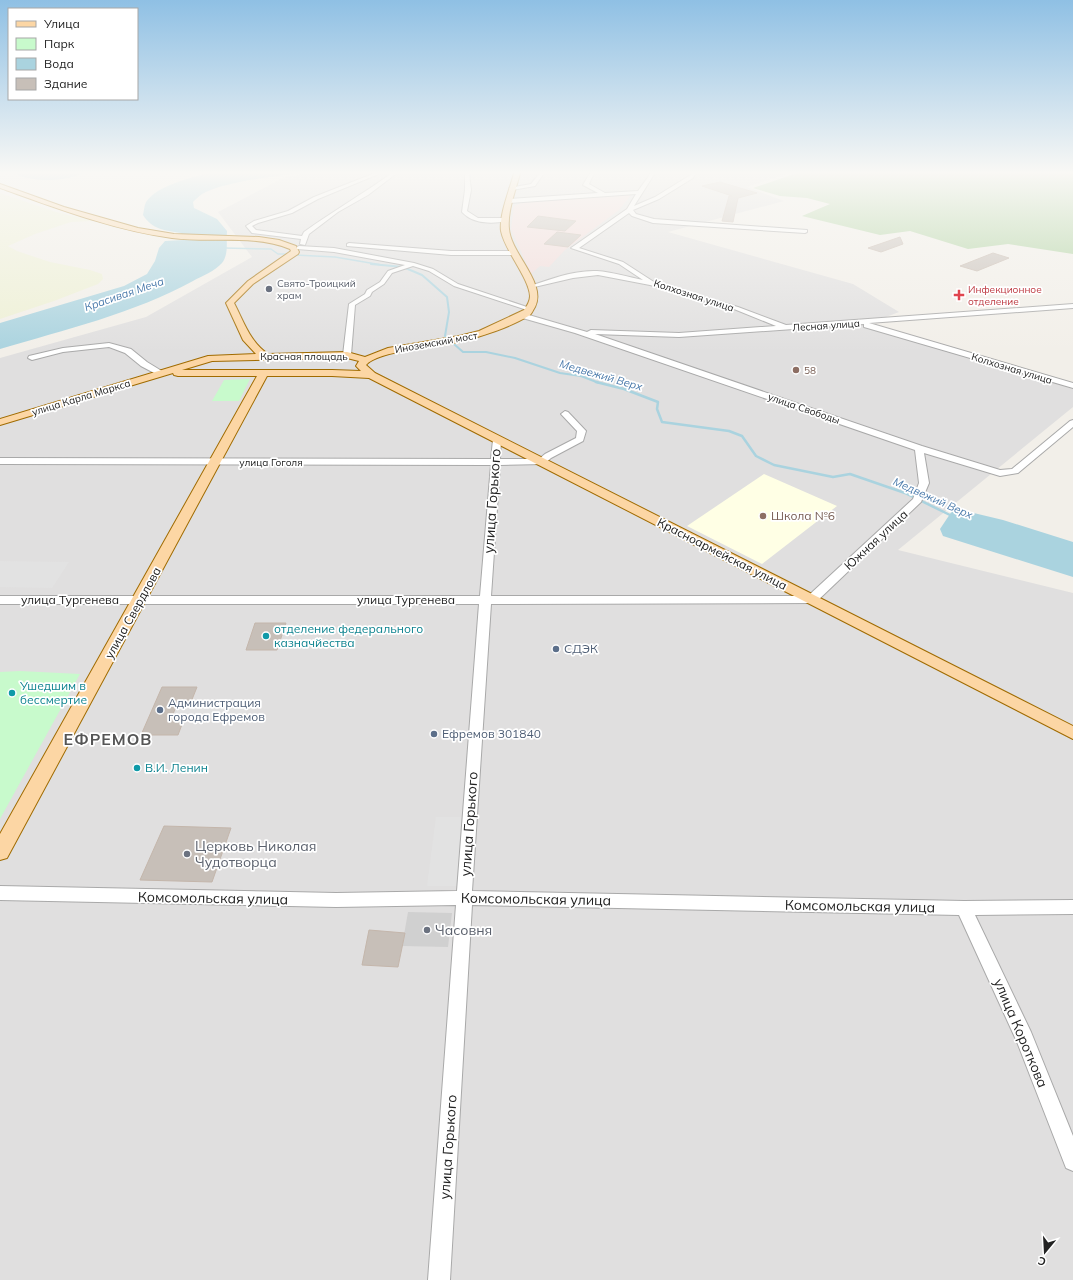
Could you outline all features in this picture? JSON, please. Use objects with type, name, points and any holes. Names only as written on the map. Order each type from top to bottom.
[{"type":"main road","points":[[153,233],[174,236],[241,238],[279,242],[296,248],[290,256],[249,283],[238,292],[230,302],[240,320],[246,338],[257,352],[265,356]]},
{"type":"main road","points":[[506,233],[514,253],[532,287],[534,296],[529,308],[522,315]]},
{"type":"main road","name":"Иноземский мост","points":[[389,350],[459,339],[482,333],[522,315]]},
{"type":"main road","points":[[225,373],[210,368],[209,363],[238,346],[246,338]]},
{"type":"main road","points":[[347,355],[389,350]]},
{"type":"main road","points":[[366,367],[389,350]]},
{"type":"main road","points":[[328,355],[341,359],[346,364],[342,368],[332,373]]},
{"type":"main road","name":"Красная площадь","points":[[217,357],[347,355],[366,367]]},
{"type":"main road","name":"улица Карла Маркса","points":[[0,422],[217,357]]},
{"type":"main road","name":"Красная площадь","points":[[161,373],[332,373],[366,367]]},
{"type":"main road","name":"Красноармейская улица","points":[[366,367],[497,440],[1073,733]]},
{"type":"main road","name":"улица Свердлова","points":[[0,852],[264,373]]},
{"type":"street","points":[[259,233],[304,240],[451,253],[514,253]]},
{"type":"street","points":[[296,248],[304,240],[306,233]]},
{"type":"street","name":"Колхозная улица","points":[[596,233],[574,248],[621,263],[655,284],[736,308],[787,328]]},
{"type":"street","points":[[296,248],[334,250],[412,264],[431,270],[456,285],[529,308]]},
{"type":"street","points":[[347,355],[352,304],[368,295],[369,291],[382,283],[390,272],[412,264]]},
{"type":"street","points":[[532,287],[551,281],[590,273],[598,273],[655,284]]},
{"type":"street","name":"Лесная улица","points":[[578,331],[679,335],[1073,306]]},
{"type":"street","name":"улица Свободы","points":[[522,315],[578,331],[919,448],[1000,473],[1015,471],[1073,423]]},
{"type":"street","name":"Колхозная улица","points":[[859,322],[1073,386]]},
{"type":"street","points":[[32,358],[63,350],[109,345],[128,351],[144,364],[161,373]]},
{"type":"street","points":[[541,462],[548,456],[580,439],[582,431],[565,414]]},
{"type":"street","name":"улица Горького","points":[[439,1280],[464,898],[497,440]]},
{"type":"street","name":"Южная улица","points":[[811,600],[918,500],[924,483],[919,448]]},
{"type":"street","name":"улица Гоголя","points":[[0,461],[541,462]]},
{"type":"street","name":"улица Тургенева","points":[[0,600],[811,600]]},
{"type":"street","name":"Комсомольская улица","points":[[0,894],[336,900],[464,898],[964,908],[1073,907]]},
{"type":"street","name":"улица Короткова","points":[[964,908],[1025,1038],[1073,1160]]},
{"type":"shaded area","points":[[0,233],[39,233],[8,246],[17,251],[50,262],[102,274],[103,279],[98,284],[54,301],[0,319]]},
{"type":"shaded area","points":[[234,233],[671,233],[853,284],[899,312],[865,325],[1073,389],[1073,407],[898,550],[1073,593],[1073,1280],[0,1280],[0,358],[146,317],[252,257]]},
{"type":"shaded area","points":[[513,233],[588,233],[565,250],[549,267],[540,266],[531,274]]},
{"type":"shaded area","name":"Школа №6","points":[[764,474],[837,506],[762,564],[687,526]]},
{"type":"shaded area","points":[[0,561],[69,562],[52,588],[0,587]]},
{"type":"shaded area","points":[[179,704],[249,704],[244,718],[174,718]]},
{"type":"shaded area","points":[[436,817],[464,817],[457,886],[427,886]]},
{"type":"shaded area","name":"Часовня","points":[[408,912],[452,913],[448,947],[402,946]]},
{"type":"green space","points":[[871,233],[897,233],[880,235]]},
{"type":"green space","points":[[916,233],[1073,233],[1073,254],[1008,244],[968,249]]},
{"type":"green space","points":[[250,379],[239,401],[212,401],[224,380]]},
{"type":"green space","points":[[20,671],[80,674],[0,819],[0,672]]},
{"type":"water","name":"Красивая Меча","points":[[179,233],[227,233],[226,256],[222,263],[212,271],[171,292],[123,312],[74,328],[0,349],[0,323],[124,286],[147,274],[155,261],[159,248],[165,241],[184,240],[181,233]]},
{"type":"water","points":[[957,509],[1003,520],[1073,542],[1073,577],[943,536],[940,529],[952,511]]},
{"type":"building","points":[[556,233],[581,235],[568,247],[544,244]]},
{"type":"building","points":[[900,237],[903,244],[881,252],[868,248]]},
{"type":"building","points":[[993,253],[1009,258],[977,271],[960,266]]},
{"type":"building","name":"отделение федерального казначйества","points":[[255,623],[286,623],[277,650],[246,650]]},
{"type":"building","name":"Администрация города Ефремов","points":[[162,687],[197,687],[191,702],[178,702],[171,719],[184,719],[178,735],[141,735]]},
{"type":"building","name":"Церковь Николая Чудотворца","points":[[164,826],[231,828],[212,882],[140,880]]},
{"type":"building","points":[[369,930],[405,933],[398,967],[362,965]]},
{"type":"waterway","name":"Медвежий Верх","points":[[224,248],[271,249],[278,254],[289,254]]},
{"type":"waterway","name":"Медвежий Верх","points":[[295,255],[335,257],[382,265]]},
{"type":"waterway","name":"Медвежий Верх","points":[[371,264],[403,267],[422,275],[447,297],[449,312],[445,336],[463,352],[486,352],[515,358],[560,373],[581,376],[597,382]]},
{"type":"waterway","name":"Медвежий Верх","points":[[597,382],[624,389],[658,402],[657,409],[662,422],[729,431],[742,436],[756,456],[774,465],[833,477],[850,474],[905,493],[952,516]]},
{"type":"place","name":"Свято-Троицкий храм","points":[[269,289]]},
{"type":"place","name":"Инфекционное отделение","points":[[959,295]]},
{"type":"place","name":"58","points":[[796,370]]},
{"type":"place","name":"Школа №6","points":[[763,516]]},
{"type":"place","name":"отделение федерального казначйества","points":[[266,636]]},
{"type":"place","name":"СДЭК","points":[[556,649]]},
{"type":"place","name":"Ушедшим в бессмертие","points":[[12,693]]},
{"type":"place","name":"Администрация города Ефремов","points":[[160,710]]},
{"type":"place","name":"Ефремов 301840","points":[[434,734]]},
{"type":"place","name":"В.И. Ленин","points":[[137,768]]},
{"type":"place","name":"Церковь Николая Чудотворца","points":[[187,854]]},
{"type":"place","name":"Часовня","points":[[427,930]]},
{"type":"district","name":"ЕФРЕМОВ","points":[[108,739]]}]
